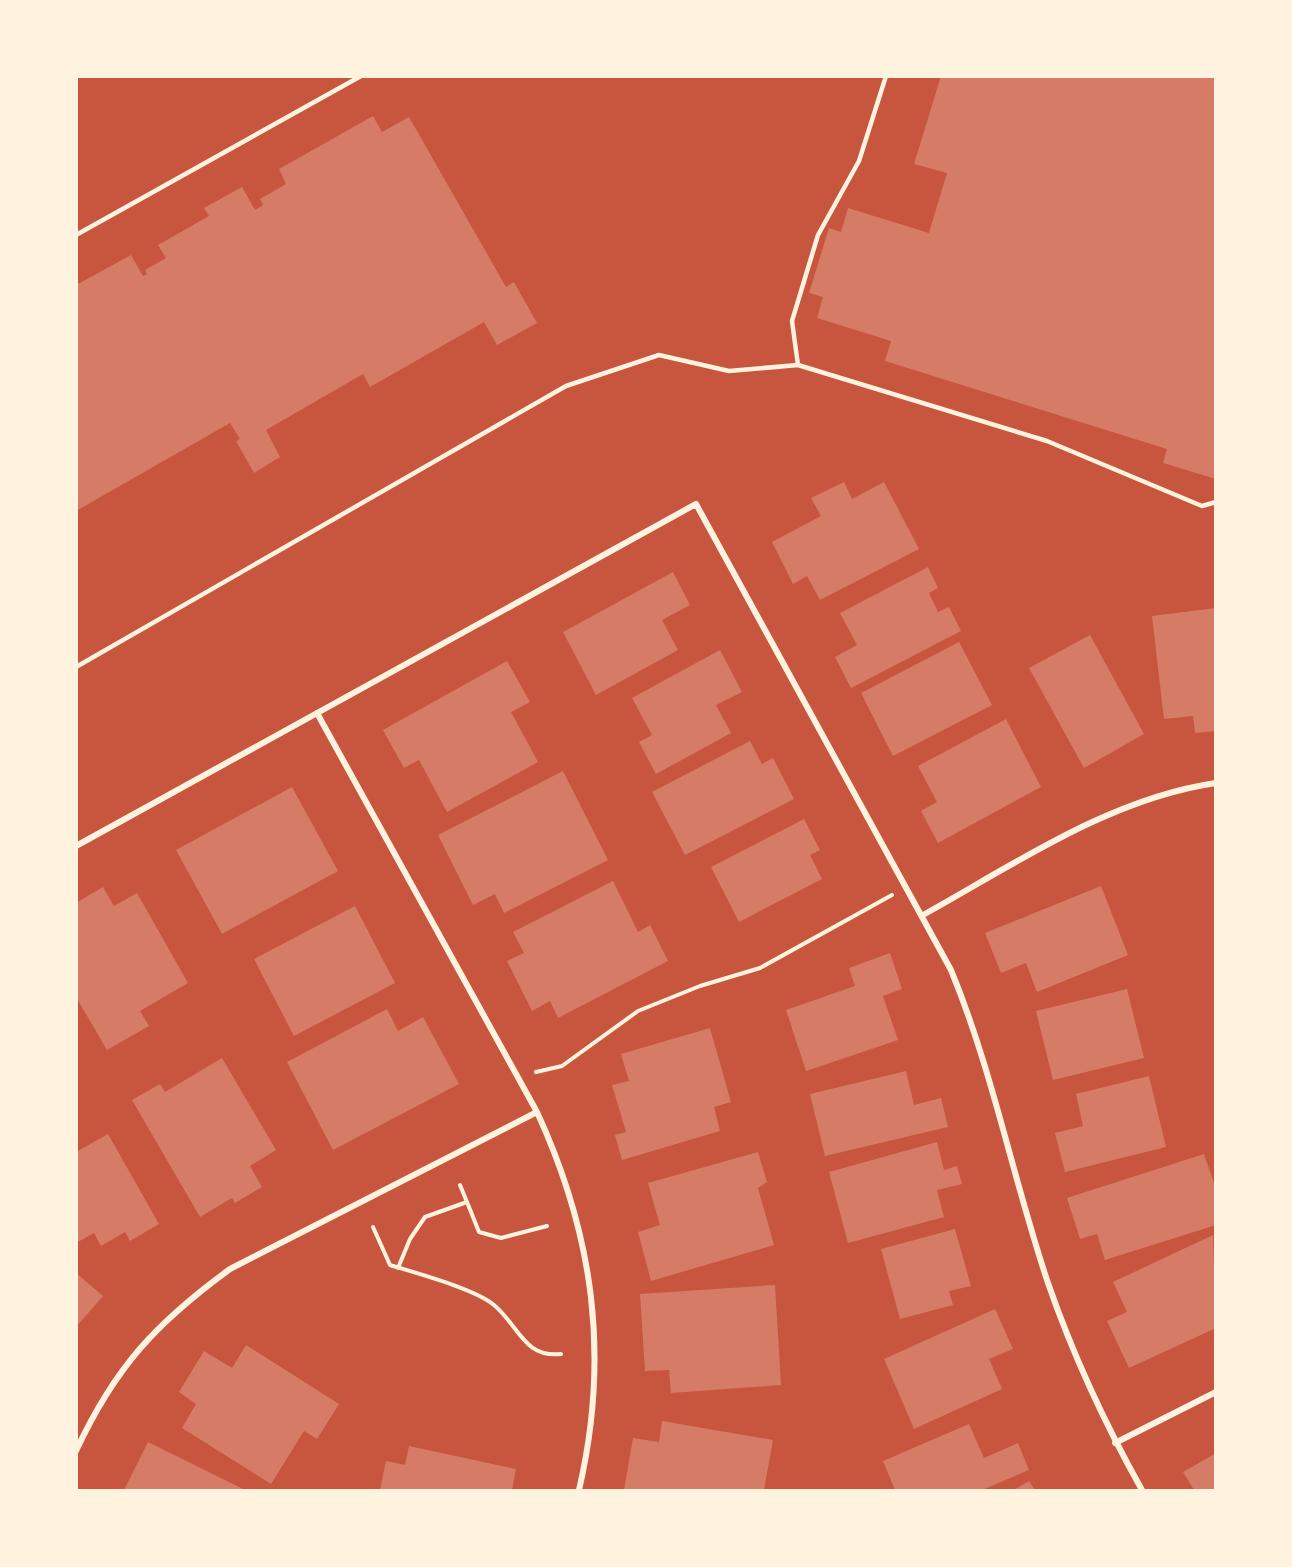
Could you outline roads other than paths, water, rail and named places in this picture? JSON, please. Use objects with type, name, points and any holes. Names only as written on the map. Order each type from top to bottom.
[{"type":"street","points":[[76,846],[696,504],[923,915],[951,970],[971,1020],[1048,1284],[1079,1365],[1115,1443],[1142,1491]]},
{"type":"street","points":[[317,713],[537,1112],[557,1155],[573,1200],[592,1293],[596,1340],[595,1388],[590,1435],[579,1491]]},
{"type":"street","points":[[923,915],[1109,814],[1169,792],[1215,783]]},
{"type":"street","points":[[76,1451],[109,1389],[125,1366],[162,1322],[193,1296],[230,1269],[537,1112]]},
{"type":"street","points":[[1115,1443],[1215,1392]]},
{"type":"lane","points":[[76,236],[362,76]]},
{"type":"lane","points":[[798,365],[792,321],[805,278],[819,234],[859,160],[886,76]]},
{"type":"lane","points":[[76,667],[566,386],[659,356],[729,371],[798,365],[1047,441],[1202,506],[1215,502]]}]
